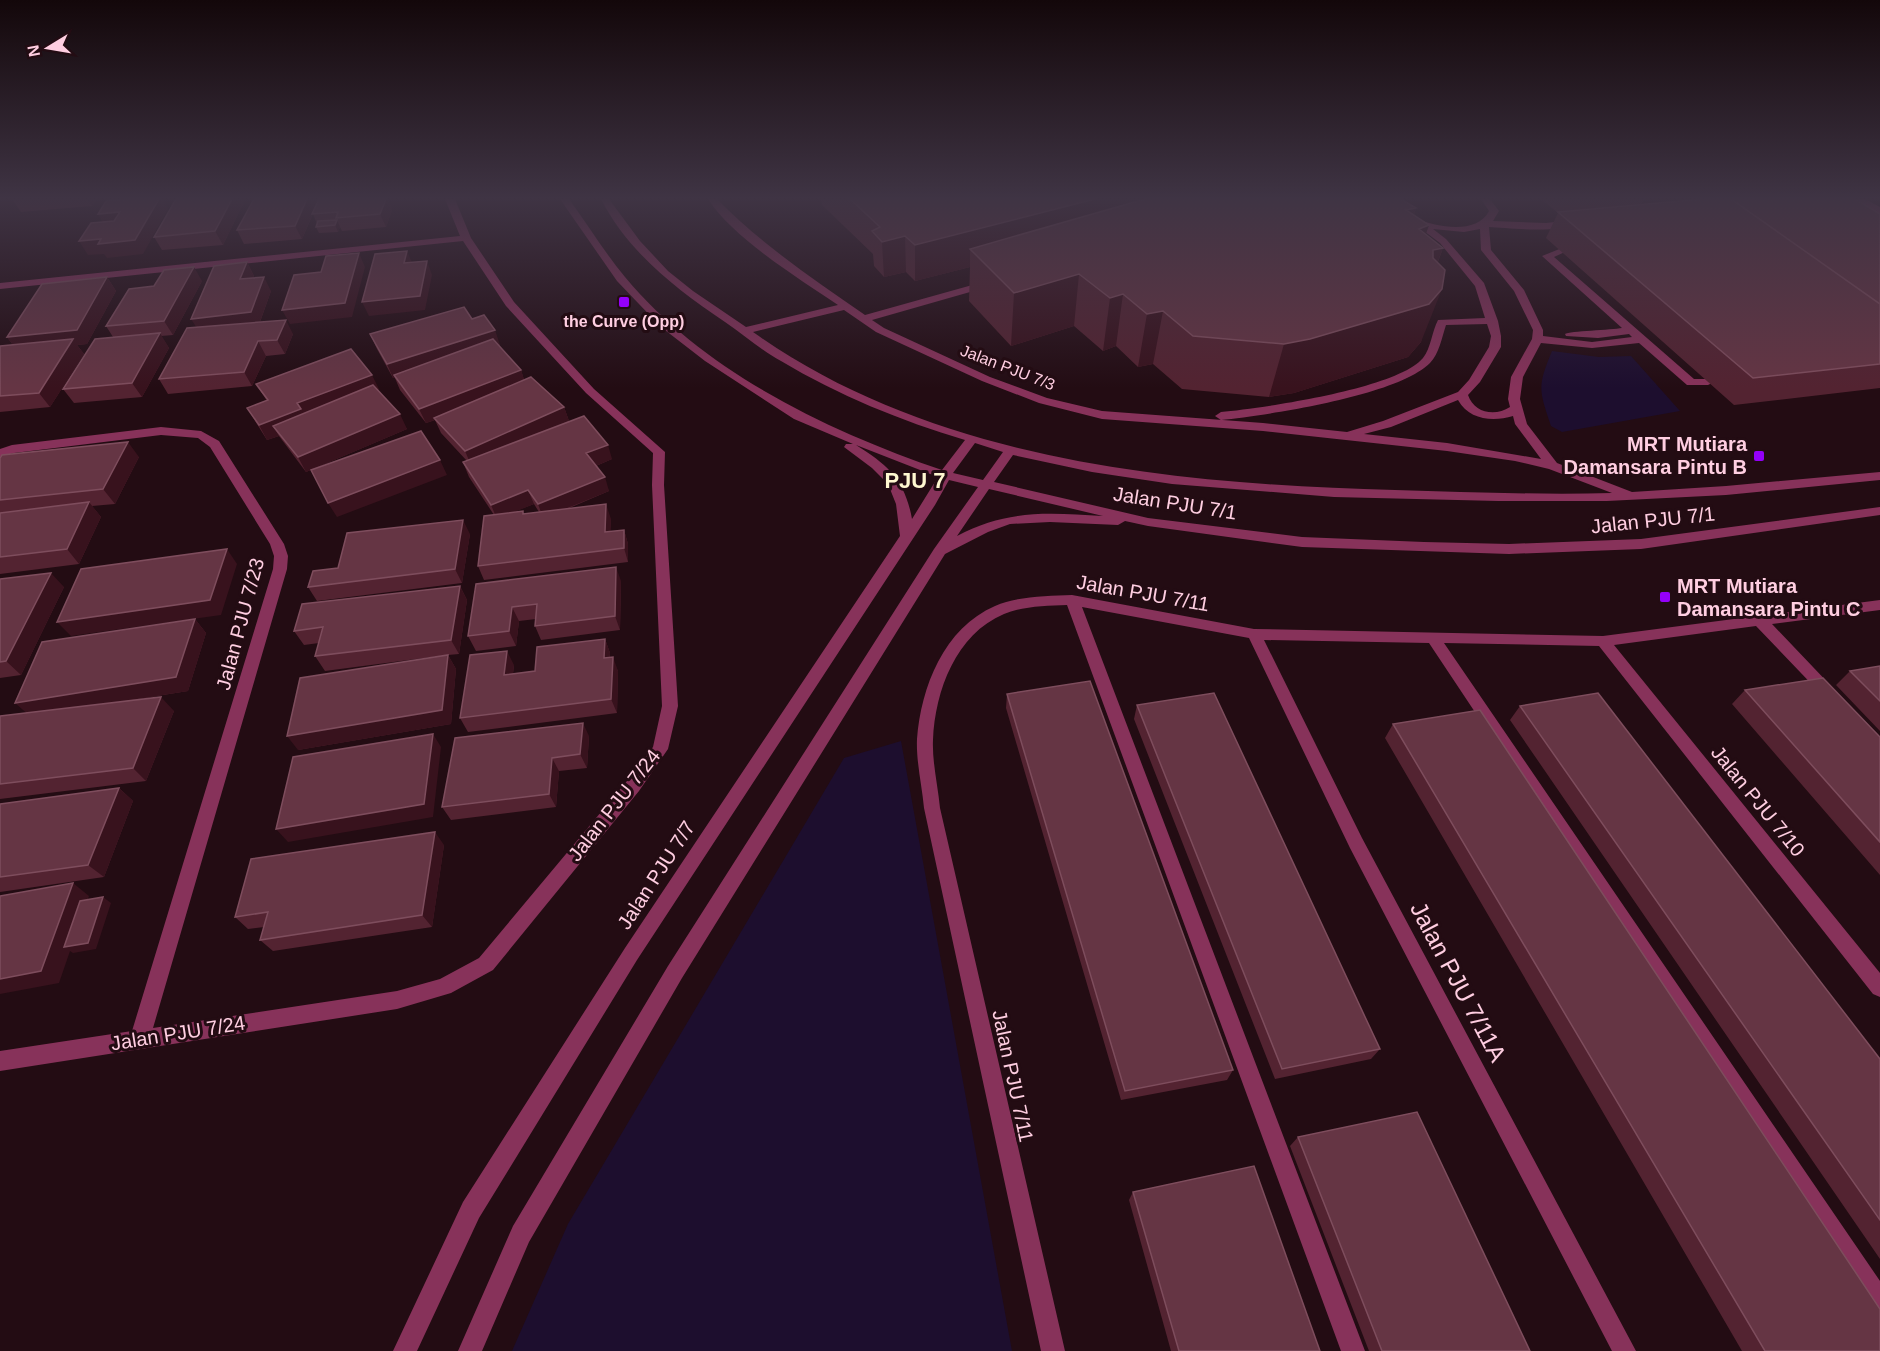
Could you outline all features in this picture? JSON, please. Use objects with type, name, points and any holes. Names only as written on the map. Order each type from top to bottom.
[{"type":"street","points":[[0,286],[233,262]]},
{"type":"street","name":"Jalan PJU 7/24","points":[[0,1061],[397,1000],[444,987],[486,964],[633,786],[660,749],[670,706],[658,485],[659,452],[590,391],[510,304],[482,262]]},
{"type":"street","name":"Jalan PJU 7/1","points":[[609,262],[621,279],[665,325],[709,359],[798,416],[901,460],[945,476],[1148,522],[1302,542],[1509,549],[1641,544],[1880,511]]},
{"type":"street","name":"Jalan PJU 7/1","points":[[654,262],[676,283],[786,360],[839,387],[971,440],[1092,470],[1223,486],[1360,494],[1511,497],[1634,496],[1880,476]]},
{"type":"street","name":"Jalan PJU 7/3","points":[[782,262],[880,330],[975,374],[1043,401],[1102,415],[1343,436],[1515,457],[1553,466],[1634,496]]},
{"type":"street","name":"Jalan PJU 7/3","points":[[1343,436],[1387,423],[1462,394],[1474,382],[1495,347],[1496,336],[1480,285],[1461,262]]},
{"type":"street","points":[[1496,262],[1519,290],[1537,334],[1517,377],[1514,391],[1516,409],[1521,424],[1553,466]]},
{"type":"street","points":[[1554,262],[1691,382],[1708,382]]},
{"type":"street","points":[[862,319],[998,281]]},
{"type":"street","points":[[745,331],[844,307]]},
{"type":"street","points":[[1155,419],[1239,415],[1361,390],[1400,378],[1427,361],[1440,319],[1492,321]]},
{"type":"street","points":[[1537,334],[1588,335],[1632,330]]},
{"type":"street","points":[[1537,334],[1592,345],[1642,339]]},
{"type":"street","points":[[1462,394],[1462,400],[1478,413],[1502,417],[1511,414],[1516,409]]},
{"type":"street","points":[[798,416],[869,459],[891,476],[905,505],[907,536]]},
{"type":"street","name":"Jalan PJU 7/23","points":[[0,453],[12,449],[161,431],[201,435],[215,444],[277,544],[281,556],[277,581],[140,1038]]},
{"type":"street","name":"Jalan PJU 7/7","points":[[405,1351],[471,1210],[631,954],[945,476],[971,440]]},
{"type":"street","points":[[470,1351],[521,1234],[675,972],[939,552],[1011,449]]},
{"type":"street","points":[[939,552],[984,528],[1009,520],[1037,518],[1148,522]]},
{"type":"street","points":[[1072,600],[1353,1351]]},
{"type":"street","name":"Jalan PJU 7/11","points":[[1053,1351],[932,808],[925,740],[932,698],[946,658],[970,629],[999,610],[1033,602],[1072,600],[1254,634],[1603,641],[1880,605]]},
{"type":"street","points":[[1760,621],[1840,705]]},
{"type":"street","name":"Jalan PJU 7/11A","points":[[1254,634],[1356,843],[1624,1351]]},
{"type":"street","points":[[1433,638],[1880,1300]]},
{"type":"street","name":"Jalan PJU 7/10","points":[[1603,641],[1880,988]]},
{"type":"shaded area","points":[[1552,351],[1599,357],[1631,356],[1680,411],[1562,432],[1551,426],[1541,388]]},
{"type":"shaded area","points":[[901,741],[1012,1351],[512,1351],[568,1224],[844,758]]},
{"type":"building","points":[[247,262],[240,279],[264,277],[251,312],[191,319],[214,266]]},
{"type":"building","points":[[324,262],[356,262],[345,303],[282,310],[294,275],[321,272]]},
{"type":"building","points":[[373,262],[427,262],[420,296],[362,302]]},
{"type":"building","points":[[983,262],[1437,262],[1445,270],[1442,289],[1429,304],[1310,339],[1284,344],[1193,336],[1163,311],[1147,314],[1123,294],[1110,298],[1079,274],[1014,293]]},
{"type":"building","points":[[1617,262],[1820,262],[1880,304],[1880,364],[1753,378]]},
{"type":"building","points":[[1820,262],[1880,262],[1880,304]]},
{"type":"building","points":[[194,267],[164,321],[106,326],[129,289],[154,286],[164,270]]},
{"type":"building","points":[[107,277],[77,330],[7,337],[42,284]]},
{"type":"building","points":[[464,307],[472,319],[484,315],[495,330],[387,364],[370,334]]},
{"type":"building","points":[[286,320],[277,340],[258,341],[244,372],[159,379],[187,328]]},
{"type":"building","points":[[160,333],[132,383],[63,389],[95,339]]},
{"type":"building","points":[[73,339],[39,393],[0,396],[0,346]]},
{"type":"building","points":[[493,339],[521,370],[419,409],[394,375]]},
{"type":"building","points":[[351,349],[372,375],[297,403],[301,409],[259,425],[247,408],[268,400],[256,384]]},
{"type":"building","points":[[531,377],[564,407],[465,451],[434,418]]},
{"type":"building","points":[[373,385],[400,414],[298,457],[273,426]]},
{"type":"building","points":[[584,416],[608,445],[586,453],[605,477],[538,504],[528,490],[491,505],[463,462]]},
{"type":"building","points":[[421,431],[440,460],[328,503],[311,470]]},
{"type":"building","points":[[128,442],[103,489],[0,500],[0,458],[2,455]]},
{"type":"building","points":[[89,502],[67,549],[0,557],[0,513]]},
{"type":"building","points":[[606,504],[605,532],[624,530],[624,548],[478,566],[484,516],[523,511],[523,514]]},
{"type":"building","points":[[463,520],[455,569],[308,587],[313,571],[338,568],[347,533]]},
{"type":"building","points":[[227,549],[210,600],[57,622],[81,569]]},
{"type":"building","points":[[616,567],[615,616],[535,626],[537,604],[512,607],[509,631],[468,636],[476,584]]},
{"type":"building","points":[[51,573],[6,661],[0,662],[0,579]]},
{"type":"building","points":[[460,586],[451,640],[315,656],[323,627],[294,631],[302,604]]},
{"type":"building","points":[[195,619],[176,677],[15,703],[42,642]]},
{"type":"building","points":[[605,639],[604,658],[613,657],[611,699],[460,718],[470,655],[507,651],[504,675],[535,671],[537,647]]},
{"type":"building","points":[[448,655],[442,710],[287,736],[300,678]]},
{"type":"building","points":[[1880,666],[1880,701],[1850,671]]},
{"type":"building","points":[[1823,678],[1880,737],[1880,842],[1745,690]]},
{"type":"building","points":[[1090,681],[1233,1070],[1125,1091],[1007,694]]},
{"type":"building","points":[[1214,693],[1380,1049],[1282,1069],[1137,705]]},
{"type":"building","points":[[1598,693],[1880,1059],[1880,1220],[1520,706]]},
{"type":"building","points":[[161,697],[133,768],[0,784],[0,716]]},
{"type":"building","points":[[1480,710],[1880,1309],[1880,1351],[1765,1351],[1393,724]]},
{"type":"building","points":[[583,723],[580,754],[552,758],[549,794],[442,807],[455,738]]},
{"type":"building","points":[[433,734],[424,804],[276,829],[293,757]]},
{"type":"building","points":[[119,788],[88,865],[0,877],[0,804]]},
{"type":"building","points":[[435,832],[422,915],[260,940],[268,912],[235,917],[251,859]]},
{"type":"building","points":[[73,883],[41,971],[0,979],[0,896]]},
{"type":"building","points":[[103,897],[88,943],[64,947],[80,901]]},
{"type":"building","points":[[1417,1112],[1530,1351],[1382,1351],[1298,1137]]},
{"type":"building","points":[[1254,1166],[1320,1351],[1179,1351],[1133,1192]]},
{"type":"place","name":"the Curve (Opp)","points":[[624,302]]},
{"type":"place","name":"MRT Mutiara Damansara Pintu B","points":[[1759,456]]},
{"type":"place","name":"MRT Mutiara Damansara Pintu C","points":[[1665,597]]},
{"type":"district","name":"PJU 7","points":[[915,480]]}]
